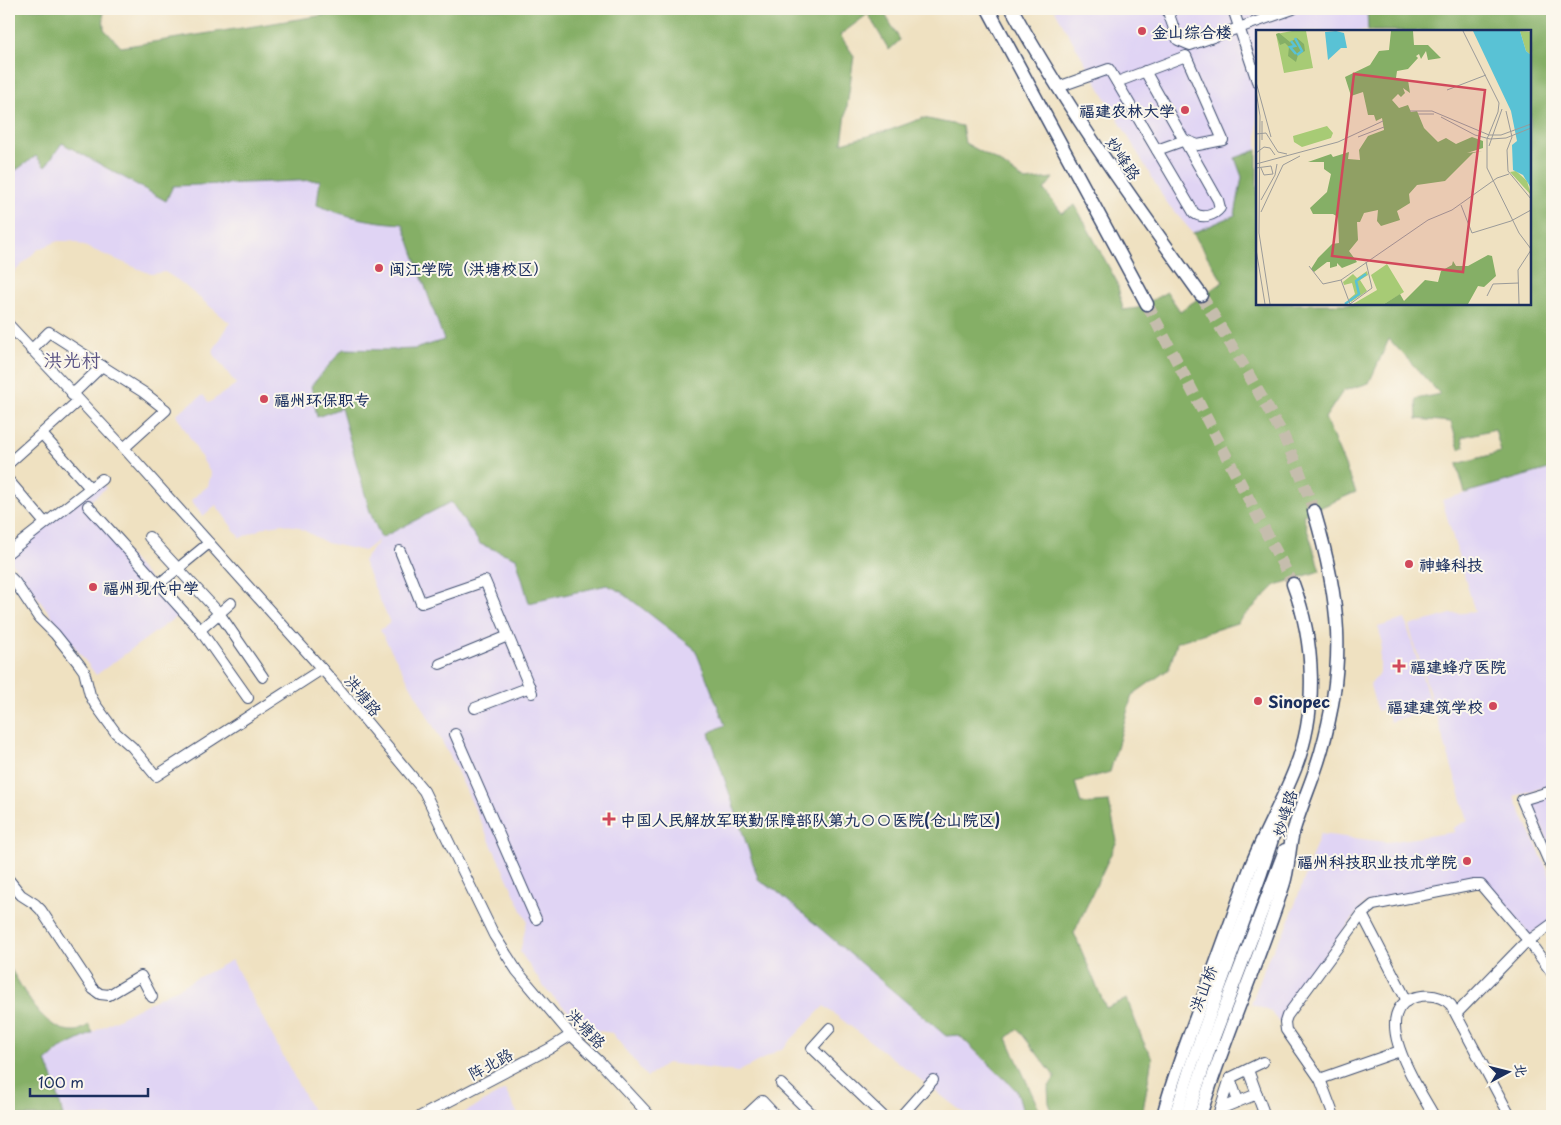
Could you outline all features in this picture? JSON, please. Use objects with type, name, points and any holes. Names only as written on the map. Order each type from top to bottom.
[{"type":"main road","points":[[988,9],[1147,304]]},
{"type":"main road","name":"妙峰路","points":[[1012,9],[1058,87],[1124,189],[1201,295]]},
{"type":"main road","name":"妙峰路","points":[[1200,1116],[1222,1050],[1283,886],[1294,829],[1325,736],[1334,697],[1338,659],[1337,623],[1332,580],[1314,511]]},
{"type":"main road","name":"妙峰路","points":[[1163,1116],[1178,1064],[1251,866],[1295,769],[1308,715],[1310,685],[1309,653],[1305,626],[1293,584]]},
{"type":"main road","name":"洪山桥","points":[[1175,1116],[1196,1049],[1261,873],[1295,769]]},
{"type":"main road","points":[[1187,1116],[1210,1046],[1274,876],[1294,829]]},
{"type":"street","points":[[1168,9],[1178,40],[1185,44],[1194,44],[1293,9]]},
{"type":"street","points":[[1233,9],[1256,78]]},
{"type":"street","points":[[1117,82],[1186,56],[1223,140],[1198,146],[1185,140],[1157,150]]},
{"type":"street","points":[[1058,87],[1109,68],[1194,213],[1198,216],[1208,216],[1218,211],[1220,205],[1145,71]]},
{"type":"street","name":"洪塘路","points":[[9,325],[75,398],[124,448],[322,669],[362,718],[400,760],[424,791],[501,947],[526,983],[571,1035],[600,1062],[650,1116]]},
{"type":"street","points":[[31,350],[49,332],[143,392],[166,410],[124,448]]},
{"type":"street","points":[[9,463],[42,434],[102,366]]},
{"type":"street","points":[[42,434],[90,488]]},
{"type":"street","points":[[9,552],[102,478]]},
{"type":"street","points":[[9,480],[45,523]]},
{"type":"street","points":[[88,506],[200,630],[248,698]]},
{"type":"street","points":[[149,537],[219,613],[263,677]]},
{"type":"street","points":[[159,584],[209,543]]},
{"type":"street","points":[[400,550],[420,603],[485,581],[531,690],[475,708]]},
{"type":"street","points":[[9,576],[39,618],[55,634],[84,671],[90,695],[116,733],[132,747],[156,776],[322,669]]},
{"type":"street","points":[[200,630],[231,603]]},
{"type":"street","points":[[440,664],[508,636]]},
{"type":"street","points":[[455,734],[536,919]]},
{"type":"street","points":[[1552,791],[1522,800],[1552,869]]},
{"type":"street","points":[[9,880],[21,895],[38,906],[97,993],[109,995],[141,976],[152,997]]},
{"type":"street","points":[[1334,1116],[1320,1079],[1286,1030],[1284,1022],[1362,914],[1373,905],[1481,885],[1528,940],[1552,973]]},
{"type":"street","points":[[1362,914],[1407,1001]]},
{"type":"street","points":[[1457,1013],[1528,940],[1552,924]]},
{"type":"street","points":[[1434,1116],[1400,1051],[1395,1035],[1397,1013],[1407,1001],[1423,996],[1440,998],[1447,1001],[1457,1013],[1510,1116]]},
{"type":"street","points":[[830,1028],[812,1048],[883,1116]]},
{"type":"street","name":"阵北路","points":[[422,1116],[549,1049],[571,1035]]},
{"type":"street","points":[[1320,1079],[1400,1051]]},
{"type":"street","points":[[1219,1112],[1230,1078],[1263,1062]]},
{"type":"street","points":[[1248,1070],[1264,1116]]},
{"type":"street","points":[[1230,1078],[1238,1102]]},
{"type":"street","points":[[901,1116],[934,1080]]},
{"type":"street","points":[[781,1084],[808,1114]]},
{"type":"street","points":[[1219,1112],[1257,1094]]},
{"type":"street","points":[[746,1116],[762,1102],[776,1116]]},
{"type":"shaded area","name":"福建农林大学","points":[[1054,9],[1367,9],[1368,30],[1256,30],[1256,150],[1235,158],[1242,177],[1235,215],[1193,233],[1166,202]]},
{"type":"shaded area","name":"中国人民解放军联勤保障部队第九〇〇医院(仓山院区)","points":[[61,143],[166,201],[172,186],[320,180],[369,221],[403,224],[444,341],[415,349],[389,350],[341,408],[370,512],[381,538],[451,502],[480,544],[516,558],[529,603],[607,585],[620,591],[695,649],[725,725],[709,733],[759,881],[774,889],[946,1036],[958,1035],[1017,1091],[1024,1116],[968,1116],[824,1006],[783,1048],[738,1072],[667,1063],[647,1077],[612,1033],[587,1029],[546,990],[520,952],[527,921],[451,758],[380,630],[390,623],[363,561],[379,540],[364,551],[327,543],[298,527],[282,524],[268,526],[240,538],[216,505],[203,516],[191,500],[208,486],[211,474],[176,414],[203,395],[209,403],[236,384],[212,352],[230,323],[179,281],[165,272],[151,274],[72,241],[58,241],[37,250],[9,277],[9,175],[36,156],[45,167]]},
{"type":"shaded area","points":[[1552,468],[1552,785],[1514,796],[1552,880],[1552,920],[1530,935],[1480,881],[1364,904],[1321,960],[1279,1023],[1272,1012],[1251,1004],[1269,956],[1287,927],[1320,834],[1387,842],[1455,832],[1453,828],[1468,820],[1409,626],[1451,614],[1475,612],[1442,500]]},
{"type":"shaded area","name":"福州现代中学","points":[[102,483],[106,488],[85,505],[180,614],[96,675],[9,559],[9,553]]},
{"type":"shaded area","name":"福建蜂疗医院","points":[[1405,619],[1432,709],[1390,722],[1387,708],[1377,711],[1370,685],[1380,673],[1382,640],[1378,627]]},
{"type":"shaded area","points":[[1552,795],[1552,850],[1530,801]]},
{"type":"shaded area","points":[[232,960],[315,1116],[63,1116],[46,1061],[60,1049]]},
{"type":"shaded area","points":[[505,1090],[519,1116],[458,1116]]},
{"type":"green space","points":[[9,9],[103,9],[104,29],[121,47],[337,13],[339,9],[882,9],[900,40],[889,50],[868,14],[840,35],[854,56],[842,143],[890,130],[923,118],[962,126],[965,143],[998,161],[1025,181],[1053,178],[1044,190],[1062,213],[1075,205],[1117,282],[1123,310],[1138,308],[1167,292],[1180,311],[1223,282],[1193,233],[1235,215],[1242,177],[1235,158],[1256,150],[1256,305],[1531,305],[1531,30],[1368,30],[1367,9],[1552,9],[1552,468],[1465,493],[1457,464],[1501,452],[1495,429],[1462,437],[1464,447],[1459,449],[1451,422],[1417,419],[1416,399],[1440,394],[1389,339],[1369,383],[1343,391],[1325,418],[1356,492],[1303,515],[1320,571],[1276,585],[1237,623],[1177,642],[1169,669],[1132,695],[1110,772],[1075,782],[1081,804],[1109,802],[1117,841],[1074,933],[1106,1008],[1127,999],[1143,1041],[1152,1058],[1142,1116],[1054,1116],[1049,1103],[1048,1088],[1055,1077],[1018,1029],[1007,1038],[1042,1116],[1024,1116],[1017,1091],[959,1035],[946,1036],[774,889],[759,881],[709,733],[725,725],[695,649],[620,591],[607,585],[529,603],[516,558],[480,544],[451,502],[381,538],[370,512],[341,408],[317,417],[311,386],[343,349],[415,349],[444,340],[403,224],[359,218],[317,205],[320,180],[173,186],[166,201],[62,143],[45,167],[36,156],[9,175]]},
{"type":"green space","points":[[9,966],[35,1008],[53,1025],[64,1030],[75,1031],[89,1025],[93,1033],[60,1049],[46,1061],[55,1084],[63,1116],[9,1116]]},
{"type":"tunnel","points":[[1201,295],[1283,435],[1314,511]]},
{"type":"tunnel","points":[[1147,304],[1293,584]]},
{"type":"place","name":"金山综合楼","points":[[1142,31]]},
{"type":"place","name":"福建农林大学","points":[[1185,110]]},
{"type":"place","name":"闽江学院（洪塘校区）","points":[[379,268]]},
{"type":"place","name":"福州环保职专","points":[[264,399]]},
{"type":"place","name":"神蜂科技","points":[[1409,564]]},
{"type":"place","name":"福州现代中学","points":[[93,587]]},
{"type":"place","name":"福建蜂疗医院","points":[[1399,666]]},
{"type":"place","name":"Sinopec","points":[[1258,701]]},
{"type":"place","name":"福建建筑学校","points":[[1493,706]]},
{"type":"place","name":"中国人民解放军联勤保障部队第九〇〇医院(仓山院区)","points":[[609,819]]},
{"type":"place","name":"福州科技职业技术学院","points":[[1467,861]]},
{"type":"district","name":"洪光村","points":[[72,359]]}]
